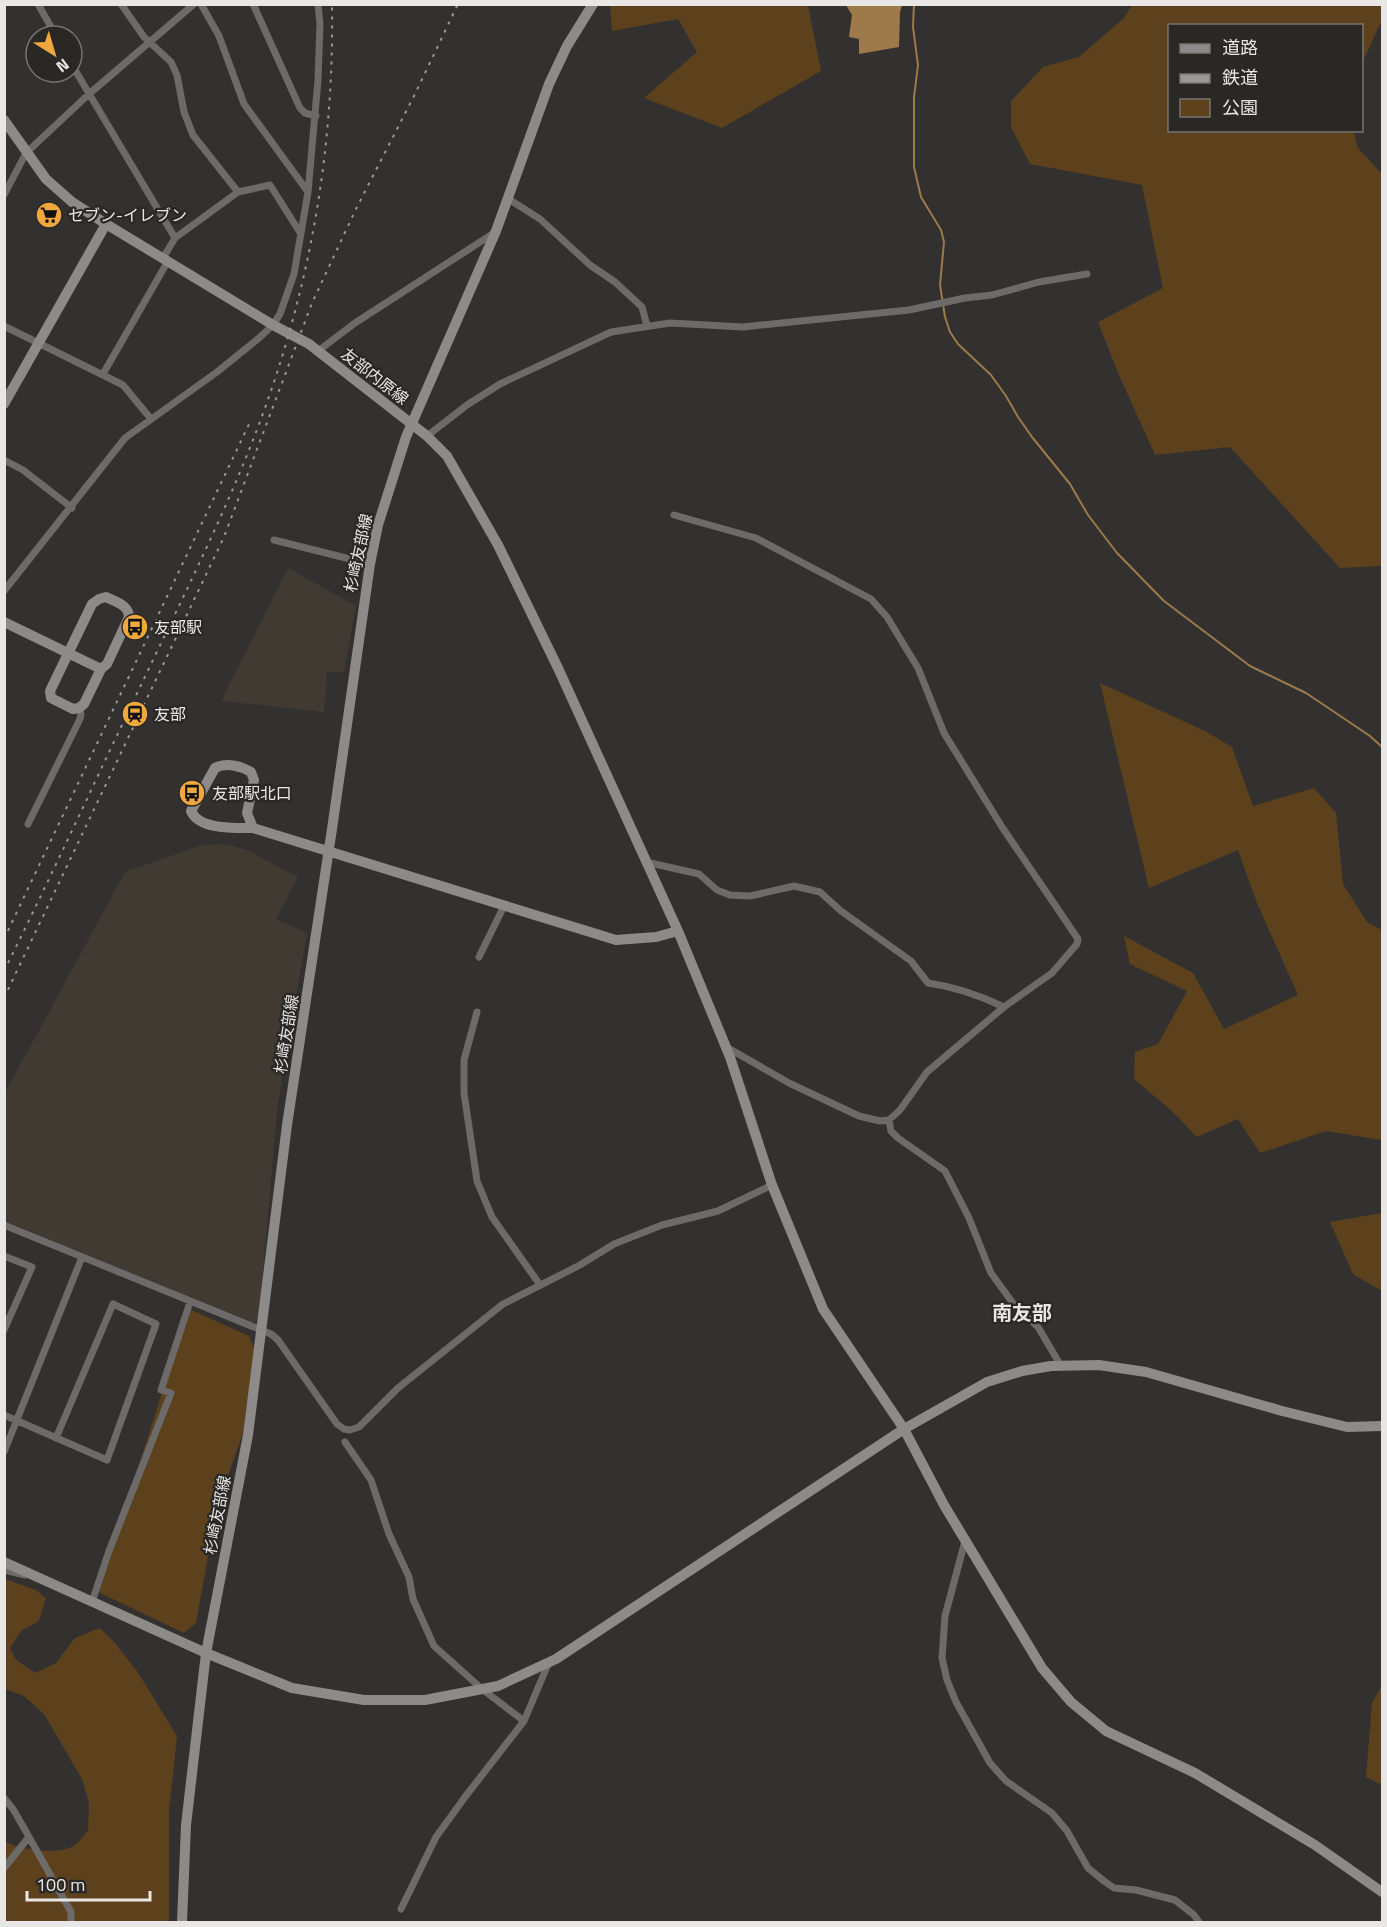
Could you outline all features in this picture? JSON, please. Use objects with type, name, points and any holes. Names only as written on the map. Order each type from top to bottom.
[{"type":"street","points":[[38,4],[49,24]]},
{"type":"street","points":[[121,4],[150,43],[171,62],[177,75],[184,112],[193,135],[238,192]]},
{"type":"street","points":[[4,195],[26,153],[89,94],[194,4]]},
{"type":"street","points":[[201,4],[219,36],[244,104],[308,192]]},
{"type":"street","points":[[253,4],[300,108],[305,113],[316,116]]},
{"type":"street","points":[[4,591],[72,508],[125,438],[217,372],[273,325],[280,314],[294,274],[308,192],[316,116],[320,24],[318,4]]},
{"type":"street","name":"友部内原線","points":[[4,120],[46,179],[72,201],[106,224],[318,351],[411,423],[496,231],[549,84],[567,46],[593,4]]},
{"type":"street","points":[[83,84],[175,238]]},
{"type":"street","points":[[103,374],[166,260],[175,238],[238,192],[270,185],[302,234]]},
{"type":"street","points":[[507,198],[540,219],[590,265],[615,282],[642,307],[647,326]]},
{"type":"street","points":[[4,404],[106,224]]},
{"type":"street","points":[[318,351],[356,323],[496,231]]},
{"type":"street","points":[[427,436],[466,405],[500,384],[611,332],[670,322],[743,327],[909,310],[1087,274]]},
{"type":"street","points":[[4,326],[103,374],[129,390],[151,419]]},
{"type":"street","points":[[411,423],[447,456],[498,545],[558,668],[678,931],[726,1046],[772,1185],[823,1309],[904,1429],[944,1505],[1042,1668],[1071,1702],[1106,1731],[1195,1773],[1315,1845],[1383,1892]]},
{"type":"street","name":"杉崎友部線","points":[[182,1923],[186,1825],[206,1653],[248,1435],[287,1125],[370,564],[381,514],[411,423]]},
{"type":"street","points":[[4,460],[23,470],[72,508]]},
{"type":"street","points":[[674,515],[756,538],[871,599],[887,618],[918,668],[944,733],[1002,827],[1078,939],[1077,944],[1052,973],[1004,1007],[927,1072],[900,1110],[889,1120],[880,1121],[858,1116],[789,1083],[726,1046]]},
{"type":"street","points":[[274,540],[370,564]]},
{"type":"street","points":[[106,597],[124,606],[129,613],[128,621],[107,664],[101,669],[84,704],[73,709],[49,695],[69,652],[95,601],[106,597]]},
{"type":"street","points":[[4,622],[101,669]]},
{"type":"street","points":[[28,824],[80,719],[79,708]]},
{"type":"street","points":[[235,828],[247,813],[254,780],[251,772],[230,765],[220,765],[215,768],[191,811],[196,820],[235,828],[253,828],[616,940],[656,937],[678,931]]},
{"type":"street","points":[[247,813],[253,828]]},
{"type":"street","points":[[646,862],[699,874],[717,890],[730,895],[750,896],[794,886],[820,892],[841,911],[911,962],[928,983],[950,986],[1004,1007]]},
{"type":"street","points":[[479,957],[504,906]]},
{"type":"street","points":[[477,1012],[464,1060],[464,1093],[477,1181],[492,1217],[540,1285]]},
{"type":"street","points":[[889,1120],[891,1131],[898,1138],[945,1171],[969,1218],[991,1273],[1016,1306],[1038,1326],[1061,1366]]},
{"type":"street","points":[[4,1225],[271,1334],[278,1340],[337,1424],[350,1430],[359,1426],[398,1388],[503,1304],[614,1244],[662,1225],[718,1211],[772,1185]]},
{"type":"street","points":[[4,1256],[32,1267],[4,1330]]},
{"type":"street","points":[[4,1452],[82,1257]]},
{"type":"street","points":[[92,1602],[109,1551],[171,1393],[161,1390],[190,1302]]},
{"type":"street","points":[[4,1415],[17,1421],[56,1438],[107,1460],[156,1324],[113,1304],[56,1438]]},
{"type":"street","points":[[4,1562],[206,1653],[292,1688],[364,1700],[425,1700],[498,1686],[549,1662],[904,1429],[987,1382],[1022,1371],[1061,1366],[1099,1365],[1146,1372],[1282,1411],[1347,1426],[1383,1426]]},
{"type":"street","points":[[345,1442],[371,1480],[389,1533],[409,1577],[413,1599],[434,1646],[482,1689],[524,1720]]},
{"type":"street","points":[[966,1539],[945,1616],[942,1658],[947,1680],[956,1702],[990,1763],[1006,1780],[1052,1813],[1067,1832],[1088,1868],[1104,1881],[1114,1888],[1136,1890],[1175,1900],[1186,1907],[1199,1923]]},
{"type":"street","points":[[4,1570],[47,1582]]},
{"type":"street","points":[[401,1909],[436,1837],[524,1720],[549,1662]]},
{"type":"street","points":[[4,1798],[13,1809],[70,1912],[71,1923]]},
{"type":"street","points":[[4,1868],[29,1837]]},
{"type":"shaded area","points":[[846,5],[902,5],[899,47],[859,54],[859,39],[849,37],[852,15]]},
{"type":"shaded area","points":[[288,568],[356,606],[344,672],[327,672],[324,712],[221,701]]},
{"type":"shaded area","points":[[225,844],[247,850],[298,877],[276,919],[307,933],[277,1110],[259,1320],[250,1324],[5,1221],[5,1093],[125,872],[202,845]]},
{"type":"green space","points":[[610,5],[808,5],[821,71],[722,128],[644,98],[697,52],[678,19],[612,31]]},
{"type":"green space","points":[[1132,5],[1382,5],[1382,20],[1363,61],[1363,24],[1168,24],[1168,132],[1353,132],[1358,148],[1382,174],[1382,566],[1340,568],[1230,447],[1155,455],[1098,322],[1163,288],[1142,185],[1030,164],[1011,127],[1011,101],[1043,67],[1079,57],[1124,18]]},
{"type":"green space","points":[[1100,683],[1205,731],[1232,747],[1253,806],[1314,788],[1336,813],[1343,884],[1367,922],[1382,930],[1382,1140],[1326,1131],[1260,1153],[1238,1119],[1197,1137],[1173,1112],[1134,1079],[1135,1052],[1158,1044],[1187,991],[1130,964],[1124,936],[1193,973],[1224,1029],[1298,995],[1257,903],[1238,850],[1149,888]]},
{"type":"green space","points":[[1382,1213],[1382,1291],[1353,1274],[1330,1222]]},
{"type":"green space","points":[[189,1309],[249,1336],[255,1350],[243,1433],[217,1507],[196,1623],[184,1633],[98,1592]]},
{"type":"green space","points":[[5,1579],[36,1590],[46,1598],[39,1621],[21,1631],[10,1648],[15,1659],[35,1673],[56,1663],[75,1638],[100,1628],[137,1671],[177,1736],[169,1811],[169,1922],[5,1922],[4,1841],[20,1847],[50,1851],[75,1845],[88,1830],[89,1803],[82,1779],[44,1714],[24,1696],[5,1689]]},
{"type":"green space","points":[[1382,1685],[1382,1785],[1366,1777],[1372,1703]]},
{"type":"waterway","points":[[914,4],[913,27],[918,65],[914,97],[914,167],[921,197],[941,230],[944,242],[940,285],[950,332],[958,344],[991,375],[1032,437],[1070,484],[1088,515],[1117,553],[1164,601],[1250,666],[1306,693],[1370,736],[1382,747]]},
{"type":"railway","points":[[4,971],[212,536],[245,460],[274,382],[301,289],[319,196],[330,101],[332,4]]},
{"type":"railway","points":[[4,998],[224,537],[312,303],[458,4]]},
{"type":"railway","points":[[4,939],[251,420]]},
{"type":"place","name":"セブン-イレブン","points":[[49,215]]},
{"type":"place","name":"友部駅","points":[[135,627]]},
{"type":"place","name":"友部","points":[[135,714]]},
{"type":"place","name":"友部駅北口","points":[[192,793]]},
{"type":"district","name":"南友部","points":[[1022,1312]]}]
